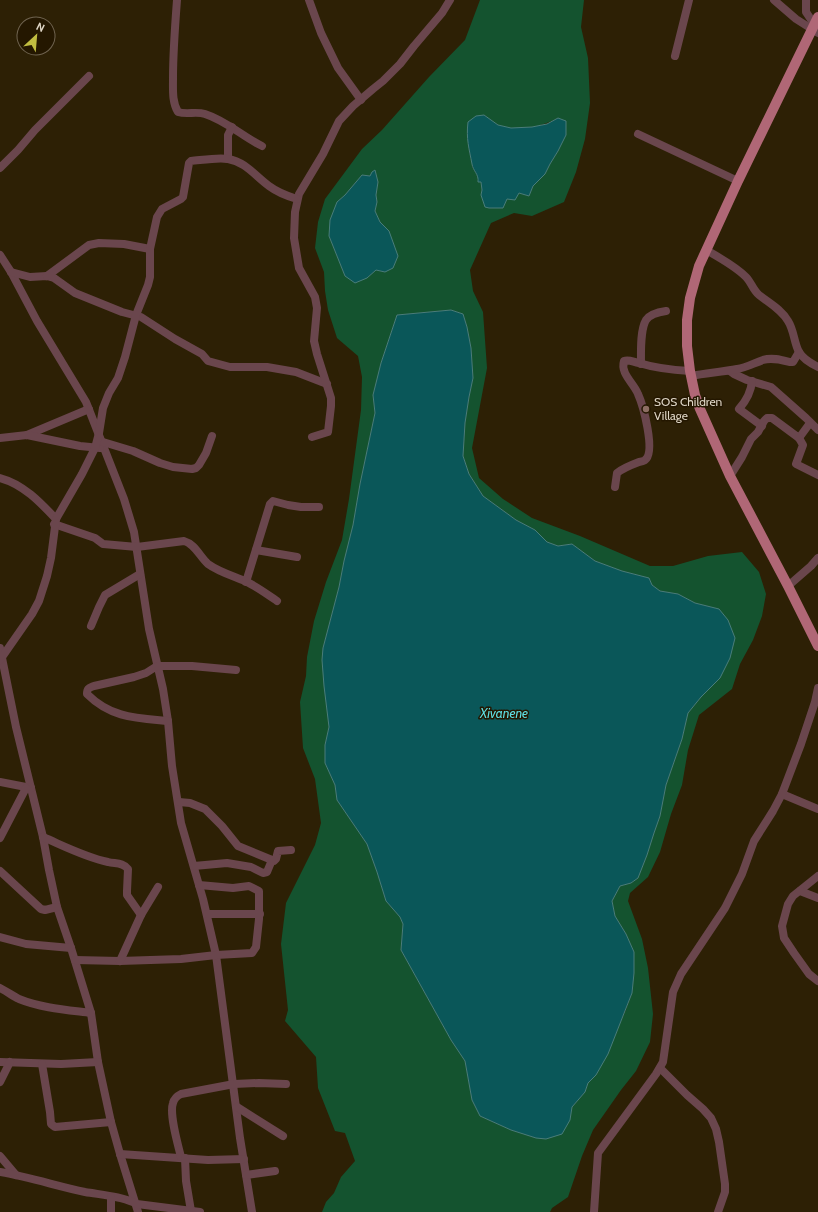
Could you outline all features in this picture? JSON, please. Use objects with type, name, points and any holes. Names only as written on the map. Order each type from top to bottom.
[{"type":"main road","points":[[816,25],[738,181],[699,266],[690,298],[687,320],[687,346],[690,374],[700,409],[730,476],[818,646]]},
{"type":"street","points":[[177,0],[173,47],[175,108],[182,114],[205,114],[232,127],[262,146]]},
{"type":"street","points":[[309,0],[321,33],[338,68],[361,100]]},
{"type":"street","points":[[312,437],[327,432],[328,430],[330,398],[314,342],[317,308],[315,296],[299,268],[294,243],[294,219],[297,199],[323,154],[339,121],[400,64],[442,13],[450,0]]},
{"type":"street","points":[[674,56],[689,0]]},
{"type":"street","points":[[774,0],[796,19],[816,25]]},
{"type":"street","points":[[806,0],[806,12],[816,25]]},
{"type":"street","points":[[0,168],[35,130],[89,76]]},
{"type":"street","points":[[228,159],[228,135],[232,127]]},
{"type":"street","points":[[638,134],[738,181]]},
{"type":"street","points":[[1,659],[32,614],[39,601],[51,558],[55,522],[82,474],[94,448],[99,433],[104,408],[109,393],[118,378],[125,358],[136,315],[148,285],[150,277],[150,249],[158,217],[162,209],[181,200],[183,197],[190,161],[228,159],[246,166],[269,186],[297,199]]},
{"type":"street","points":[[47,276],[89,245],[99,243],[124,244],[150,249]]},
{"type":"street","points":[[706,250],[741,272],[748,278],[756,292],[775,306],[784,315],[792,328],[799,352],[818,367]]},
{"type":"street","points":[[0,255],[11,272],[37,321],[90,409],[124,499],[134,532],[149,629],[163,689],[168,721],[172,766],[179,802],[181,823],[207,914],[216,955],[252,1212]]},
{"type":"street","points":[[11,272],[30,277],[47,276],[54,278],[75,292],[122,312],[141,317],[202,354],[208,361],[230,367],[267,367],[296,372],[327,384]]},
{"type":"street","points":[[641,364],[643,329],[646,320],[654,314],[666,311]]},
{"type":"street","points":[[615,487],[617,473],[626,467],[645,460],[648,455],[650,444],[642,408],[636,390],[623,370],[622,365],[624,361],[628,360],[690,374],[746,367],[769,359],[793,362],[799,352]]},
{"type":"street","points":[[730,370],[740,377],[768,386],[775,390],[818,430]]},
{"type":"street","points":[[752,382],[752,388],[739,409],[762,426]]},
{"type":"street","points":[[0,438],[27,435],[90,409]]},
{"type":"street","points":[[730,476],[751,439],[758,432],[764,421],[769,417],[799,438],[803,445],[796,464],[818,475]]},
{"type":"street","points":[[799,438],[810,423]]},
{"type":"street","points":[[27,435],[66,444],[94,448],[104,445],[115,445],[160,463],[192,469],[200,465],[212,436]]},
{"type":"street","points":[[0,478],[14,483],[25,490],[55,522],[94,538],[102,544],[137,547],[184,541],[188,542],[207,563],[214,568],[246,582],[277,600]]},
{"type":"street","points":[[246,582],[270,504],[273,501],[301,507],[319,508]]},
{"type":"street","points":[[256,550],[296,557]]},
{"type":"street","points":[[788,586],[818,558]]},
{"type":"street","points":[[91,626],[105,595],[140,574]]},
{"type":"street","points":[[0,648],[28,788],[43,837],[48,870],[57,908],[91,1013],[98,1062],[111,1122],[138,1208]]},
{"type":"street","points":[[168,721],[113,713],[87,694],[88,688],[134,677],[146,673],[157,666],[192,666],[236,670]]},
{"type":"street","points":[[594,1212],[598,1153],[663,1062],[673,992],[681,974],[728,903],[742,874],[754,841],[782,794],[801,744],[818,688]]},
{"type":"street","points":[[0,782],[28,788]]},
{"type":"street","points":[[0,838],[28,788]]},
{"type":"street","points":[[782,794],[818,810]]},
{"type":"street","points":[[179,802],[190,803],[205,809],[222,826],[238,846],[272,860]]},
{"type":"street","points":[[43,837],[96,859],[124,864],[128,869],[127,895],[141,915]]},
{"type":"street","points":[[194,866],[227,863],[251,867],[263,873],[267,872],[272,860],[274,861],[276,859],[278,851],[291,850]]},
{"type":"street","points":[[0,871],[41,909],[45,910],[57,908]]},
{"type":"street","points":[[818,876],[793,896],[788,904],[782,926],[784,938],[809,974],[818,981]]},
{"type":"street","points":[[75,960],[120,961],[181,959],[252,953],[256,947],[260,914],[258,891],[249,886],[233,888],[199,885]]},
{"type":"street","points":[[120,961],[141,915],[158,887]]},
{"type":"street","points":[[800,891],[818,898]]},
{"type":"street","points":[[207,914],[260,914]]},
{"type":"street","points":[[0,937],[26,944],[71,948]]},
{"type":"street","points":[[0,988],[20,999],[33,1003],[91,1013]]},
{"type":"street","points":[[0,1062],[81,1064],[98,1062]]},
{"type":"street","points":[[0,1082],[10,1062]]},
{"type":"street","points":[[42,1064],[52,1126],[55,1127],[111,1122]]},
{"type":"street","points":[[660,1068],[703,1109],[711,1118],[716,1129],[725,1184],[718,1212]]},
{"type":"street","points":[[191,1210],[183,1158],[173,1121],[172,1107],[176,1097],[181,1094],[234,1084],[286,1084]]},
{"type":"street","points":[[237,1107],[283,1136]]},
{"type":"street","points":[[120,1154],[208,1160],[244,1159]]},
{"type":"street","points":[[0,1156],[16,1175]]},
{"type":"street","points":[[246,1176],[275,1171]]},
{"type":"street","points":[[0,1172],[128,1200],[138,1208],[191,1210],[200,1212]]},
{"type":"street","points":[[111,1197],[111,1212]]},
{"type":"green space","points":[[480,0],[584,0],[581,27],[588,58],[590,103],[585,139],[576,172],[564,202],[532,216],[514,213],[491,223],[470,270],[473,291],[483,312],[487,368],[472,448],[479,478],[503,499],[532,518],[580,536],[650,566],[673,566],[708,556],[742,552],[759,572],[766,594],[762,616],[753,640],[740,664],[732,689],[699,715],[688,750],[682,785],[671,814],[660,852],[648,877],[630,893],[628,901],[642,939],[648,968],[653,1014],[650,1042],[636,1071],[593,1130],[582,1156],[568,1197],[552,1208],[550,1212],[322,1212],[326,1202],[334,1193],[341,1177],[355,1161],[345,1133],[335,1131],[318,1088],[316,1057],[285,1021],[288,1010],[281,944],[286,903],[315,845],[321,823],[315,779],[303,748],[300,702],[306,676],[307,657],[314,621],[326,582],[342,540],[361,410],[362,377],[358,356],[337,338],[328,310],[324,272],[315,248],[318,222],[325,199],[362,149],[382,130],[429,77],[465,40]],"holes":[[[484,115],[498,125],[514,129],[529,128],[558,118],[566,135],[545,174],[533,186],[529,196],[519,193],[507,199],[481,195],[481,182],[472,166],[469,151]],[[375,170],[378,182],[375,211],[380,222],[389,231],[385,272],[376,270],[367,278],[345,276],[329,236],[337,202],[362,175],[371,176]],[[451,310],[463,314],[471,348],[473,378],[465,423],[463,456],[469,474],[483,496],[516,520],[535,530],[547,542],[558,546],[572,544],[595,561],[622,571],[649,578],[652,585],[660,591],[678,594],[695,603],[719,609],[701,697],[688,713],[682,739],[666,785],[660,816],[647,855],[638,878],[631,883],[620,886],[612,901],[615,916],[626,934],[634,952],[632,993],[625,1012],[596,1075],[588,1083],[585,1092],[572,1107],[570,1120],[536,1138],[511,1130],[480,1116],[472,1100],[465,1061],[451,1040],[401,950],[403,924],[400,917],[386,901],[367,844],[337,800],[335,785],[325,763],[325,745],[329,727],[323,648],[353,525],[375,413],[373,395],[381,363],[397,315]]]},
{"type":"water","points":[[484,115],[498,125],[511,128],[532,127],[547,124],[558,118],[566,121],[566,135],[545,174],[533,186],[529,196],[519,193],[515,200],[507,199],[503,208],[485,207],[481,195],[481,182],[478,182],[478,177],[472,164],[468,139],[468,122],[476,116]]},
{"type":"water","points":[[375,170],[378,182],[375,211],[380,222],[389,231],[398,256],[393,268],[385,272],[376,270],[367,278],[355,283],[345,276],[329,236],[330,220],[337,202],[362,175],[370,176]]},
{"type":"water","name":"Xivanene","points":[[451,310],[463,314],[471,348],[473,378],[465,423],[463,456],[469,474],[483,496],[516,520],[535,530],[547,542],[558,546],[572,544],[595,561],[622,571],[649,578],[652,585],[660,591],[678,594],[695,603],[719,609],[728,620],[735,638],[730,658],[720,678],[701,697],[688,713],[682,739],[666,785],[660,816],[638,878],[631,883],[620,886],[612,901],[615,916],[626,934],[634,952],[632,993],[608,1054],[596,1075],[588,1083],[585,1092],[572,1107],[570,1120],[562,1134],[546,1139],[536,1138],[511,1130],[480,1116],[472,1100],[465,1061],[451,1040],[401,950],[403,924],[400,917],[386,901],[367,844],[337,800],[335,785],[325,763],[325,745],[329,727],[322,660],[323,648],[353,525],[375,413],[373,395],[381,363],[397,315]]},
{"type":"place","name":"SOS Children Village","points":[[646,409]]}]
